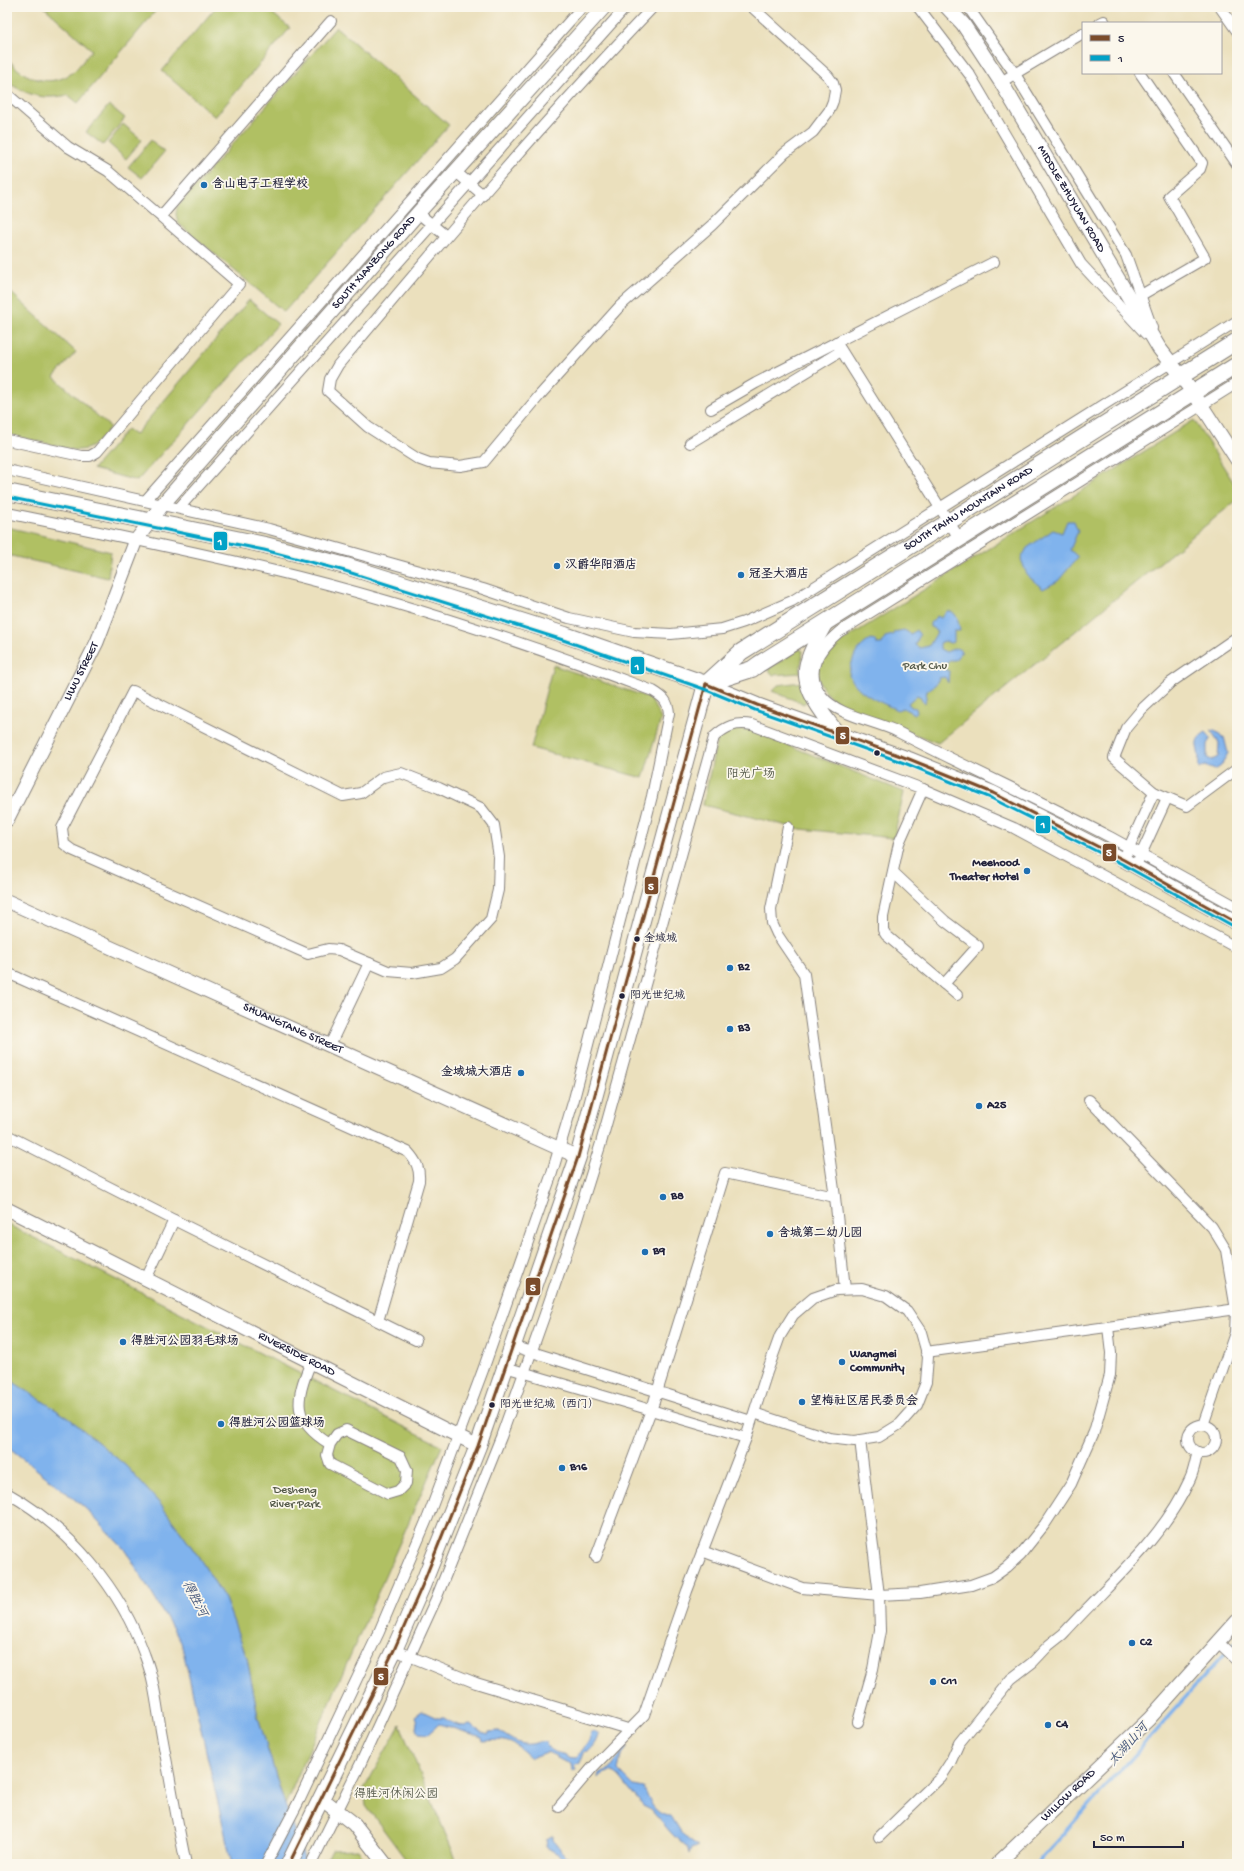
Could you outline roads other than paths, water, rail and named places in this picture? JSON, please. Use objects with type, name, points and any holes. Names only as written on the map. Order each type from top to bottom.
[{"type":"main road","name":"SOUTH XIANZONG ROAD","points":[[150,522],[162,505],[418,213],[604,7]]},
{"type":"main road","name":"MIDDLE ZHUYUAN ROAD","points":[[948,7],[963,24],[1001,82],[1159,348],[1198,398]]},
{"type":"main road","name":"SOUTH TAIHU MOUNTAIN ROAD","points":[[706,684],[741,652],[1237,341]]},
{"type":"main road","name":"SOUTH TAIHU MOUNTAIN ROAD","points":[[706,684],[752,669],[959,538],[1198,398],[1237,365]]},
{"type":"main road","points":[[7,492],[265,545],[346,566],[565,635],[706,684],[909,759],[992,793],[1132,857],[1237,923]]},
{"type":"main road","points":[[827,621],[807,661],[806,677],[810,691],[816,703],[838,734]]},
{"type":"main road","points":[[289,1864],[313,1818],[394,1650],[422,1586],[478,1446],[506,1367],[578,1157],[706,684]]},
{"type":"main road","points":[[322,1799],[354,1824],[385,1864]]},
{"type":"street","points":[[145,501],[582,7]]},
{"type":"street","points":[[179,508],[626,7]]},
{"type":"street","points":[[653,7],[604,59],[446,236],[338,365],[330,379],[328,391],[368,427],[418,459],[429,463],[460,466],[484,462],[539,396],[620,306],[712,225],[785,153],[813,132],[829,111],[835,90],[833,83],[828,76],[752,7]]},
{"type":"street","points":[[918,7],[970,75],[1081,264],[1159,348]]},
{"type":"street","points":[[968,7],[1015,74],[1126,255],[1159,348]]},
{"type":"street","points":[[1220,7],[1237,31]]},
{"type":"street","points":[[161,216],[331,21]]},
{"type":"street","points":[[1001,82],[1082,34]]},
{"type":"street","points":[[1131,301],[1204,258],[1169,196],[1200,169],[1202,163],[1141,74]]},
{"type":"street","points":[[1175,74],[1237,164]]},
{"type":"street","points":[[7,94],[68,147],[108,171],[239,284],[97,452],[90,456],[81,456],[7,440]]},
{"type":"street","points":[[456,172],[484,195]]},
{"type":"street","points":[[418,213],[446,236]]},
{"type":"street","points":[[710,409],[756,383],[838,346],[994,262]]},
{"type":"street","points":[[7,470],[269,529],[483,589],[569,618],[634,632],[671,634],[722,629],[767,613],[792,601],[1237,321]]},
{"type":"street","points":[[690,443],[838,346]]},
{"type":"street","points":[[838,346],[959,538]]},
{"type":"street","points":[[1237,383],[1198,398],[839,632],[822,648],[816,657],[814,666],[814,676],[823,697],[837,708],[891,729],[1132,857],[1237,907]]},
{"type":"street","points":[[1198,398],[1237,460]]},
{"type":"street","points":[[7,513],[271,570],[346,590],[555,654],[653,692],[667,702],[669,713],[652,796],[574,1099],[549,1183],[459,1436],[428,1517],[379,1632],[300,1799],[266,1864]]},
{"type":"street","name":"LIWU STREET","points":[[7,820],[97,642],[136,540],[150,522]]},
{"type":"street","points":[[1237,637],[1170,683],[1142,709],[1126,728],[1114,758],[1154,792],[1187,806],[1237,769]]},
{"type":"street","points":[[133,691],[343,796],[361,793],[383,776],[401,773],[439,788],[481,808],[494,825],[499,857],[498,890],[491,919],[455,959],[441,968],[412,973],[388,971],[369,963],[339,950],[328,949],[308,954],[72,850],[64,844],[62,828],[133,691]]},
{"type":"street","points":[[311,1864],[410,1657],[456,1551],[524,1372],[574,1229],[601,1143],[714,737],[728,726],[741,723],[752,725],[923,789],[1014,828],[1237,948]]},
{"type":"street","points":[[923,789],[899,843],[883,917],[883,930],[886,935],[957,995]]},
{"type":"street","points":[[1132,857],[1154,792]]},
{"type":"street","points":[[1132,857],[1168,798]]},
{"type":"street","points":[[788,826],[771,909],[772,923],[777,934],[804,974],[835,1197],[845,1289]]},
{"type":"street","points":[[893,872],[945,921],[978,946],[944,984]]},
{"type":"street","name":"SHUANGTANG STREET","points":[[7,900],[578,1157]]},
{"type":"street","points":[[330,1045],[369,963]]},
{"type":"street","points":[[7,977],[12,975],[408,1152],[415,1159],[420,1171],[419,1181],[378,1321]]},
{"type":"street","points":[[1089,1100],[1212,1228],[1226,1250],[1236,1310],[1235,1333],[1202,1425]]},
{"type":"street","points":[[7,1135],[416,1340]]},
{"type":"street","points":[[596,1557],[658,1391],[725,1173],[835,1197]]},
{"type":"street","name":"RIVERSIDE ROAD","points":[[7,1210],[478,1446]]},
{"type":"street","points":[[146,1279],[174,1220]]},
{"type":"street","points":[[513,1346],[658,1391],[753,1417],[829,1438],[854,1441],[879,1437],[900,1424],[917,1405],[926,1382],[928,1357],[921,1332],[907,1311],[886,1296],[862,1289],[836,1290],[812,1298],[793,1315],[780,1336],[753,1417],[746,1438],[702,1551],[644,1715],[631,1730],[592,1768],[559,1807]]},
{"type":"street","points":[[926,1352],[1236,1310]]},
{"type":"street","points":[[702,1551],[802,1588],[879,1596],[920,1593],[971,1585],[993,1577],[1021,1554],[1048,1520],[1071,1484],[1094,1432],[1110,1375],[1111,1353],[1108,1327]]},
{"type":"street","points":[[311,1362],[301,1386],[298,1403],[306,1425],[330,1444]]},
{"type":"street","points":[[506,1367],[746,1438]]},
{"type":"street","points":[[1202,1425],[1211,1429],[1215,1437],[1215,1442],[1211,1449],[1202,1453],[1194,1450],[1188,1443],[1188,1434],[1194,1428],[1202,1425]]},
{"type":"street","points":[[346,1430],[401,1457],[407,1470],[406,1483],[398,1491],[388,1494],[337,1468],[330,1464],[327,1455],[330,1444],[337,1434],[346,1430]]},
{"type":"street","points":[[858,1722],[873,1669],[880,1631],[879,1596],[860,1440]]},
{"type":"street","points":[[879,1837],[941,1777],[960,1743],[1011,1680],[1063,1634],[1139,1554],[1178,1502],[1191,1477],[1198,1452]]},
{"type":"street","points":[[7,1493],[51,1523],[82,1553],[106,1580],[129,1622],[145,1656],[155,1689],[176,1816],[186,1864]]},
{"type":"street","name":"WILLOW ROAD","points":[[997,1864],[1149,1719],[1219,1643],[1237,1621]]},
{"type":"street","points":[[1219,1643],[1234,1657]]},
{"type":"street","points":[[394,1650],[476,1683],[631,1730]]},
{"type":"water","points":[[1067,521],[1074,521],[1078,531],[1070,550],[1078,557],[1058,581],[1043,589],[1027,575],[1021,559],[1027,548],[1053,530],[1062,533]]},
{"type":"water","points":[[947,611],[951,611],[955,615],[960,631],[954,631],[954,642],[950,643],[945,641],[940,643],[940,649],[946,652],[956,648],[962,651],[955,660],[949,660],[943,668],[949,671],[948,683],[945,677],[939,678],[936,684],[927,691],[925,703],[922,701],[921,697],[917,695],[908,703],[911,707],[916,708],[917,712],[914,714],[903,708],[897,710],[869,696],[858,688],[853,682],[849,675],[852,663],[858,650],[871,639],[875,640],[876,644],[882,644],[885,637],[893,635],[894,632],[904,630],[911,634],[916,630],[920,635],[915,645],[920,648],[929,646],[937,632],[934,628],[930,627],[930,623],[937,616],[941,618]]},
{"type":"water","points":[[1211,730],[1217,732],[1222,738],[1224,737],[1228,753],[1221,766],[1215,770],[1205,766],[1199,769],[1197,741],[1201,735],[1206,732],[1211,738],[1207,744],[1207,758],[1212,760],[1218,757],[1219,743]]},
{"type":"water","name":"得胜河","points":[[7,1378],[70,1419],[126,1466],[161,1505],[198,1556],[225,1599],[247,1658],[258,1717],[282,1796],[306,1864],[232,1864],[181,1642],[126,1551],[83,1506],[7,1446]]},
{"type":"water","points":[[422,1711],[437,1718],[444,1718],[450,1722],[463,1726],[470,1725],[481,1732],[489,1734],[489,1732],[499,1731],[522,1744],[546,1742],[547,1747],[555,1752],[565,1755],[566,1757],[576,1758],[590,1740],[591,1732],[595,1732],[599,1735],[594,1746],[584,1752],[580,1763],[574,1766],[576,1770],[572,1771],[571,1764],[556,1758],[556,1756],[547,1752],[531,1758],[509,1742],[498,1740],[483,1741],[482,1737],[439,1724],[428,1734],[419,1733],[416,1729],[417,1722],[415,1716]]},
{"type":"water","points":[[625,1747],[628,1747],[621,1756],[618,1770],[634,1786],[644,1788],[653,1807],[665,1815],[671,1816],[685,1837],[698,1846],[691,1849],[689,1854],[687,1848],[673,1835],[651,1810],[643,1806],[619,1776],[612,1771],[603,1774],[599,1779],[598,1778],[599,1773],[610,1769]]},
{"type":"water","points":[[553,1835],[553,1840],[561,1851],[580,1864],[568,1864],[558,1854],[546,1847],[547,1839]]},
{"type":"waterway","name":"太湖山河","points":[[1036,1864],[1237,1640]]},
{"type":"place","name":"含山电子工程学校","points":[[204,185]]},
{"type":"place","name":"汉爵华阳酒店","points":[[557,566]]},
{"type":"place","name":"冠圣大酒店","points":[[741,575]]},
{"type":"place","name":"Meehood Theater Hotel","points":[[1027,871]]},
{"type":"place","name":"金域城","points":[[637,939]]},
{"type":"place","name":"B2","points":[[730,968]]},
{"type":"place","name":"阳光世纪城","points":[[622,996]]},
{"type":"place","name":"B3","points":[[730,1029]]},
{"type":"place","name":"金域城大酒店","points":[[521,1073]]},
{"type":"place","name":"A25","points":[[979,1106]]},
{"type":"place","name":"B8","points":[[663,1197]]},
{"type":"place","name":"含城第二幼儿园","points":[[770,1234]]},
{"type":"place","name":"B9","points":[[645,1252]]},
{"type":"place","name":"得胜河公园羽毛球场","points":[[123,1342]]},
{"type":"place","name":"Wangmei Community","points":[[842,1362]]},
{"type":"place","name":"望梅社区居民委员会","points":[[802,1402]]},
{"type":"place","name":"阳光世纪城（西门）","points":[[492,1405]]},
{"type":"place","name":"得胜河公园篮球场","points":[[221,1424]]},
{"type":"place","name":"B16","points":[[562,1468]]},
{"type":"place","name":"C2","points":[[1132,1643]]},
{"type":"place","name":"C11","points":[[933,1682]]},
{"type":"place","name":"C4","points":[[1048,1725]]},
{"type":"park label","name":"Park Chu","points":[[925,667]]},
{"type":"park label","name":"阳光广场","points":[[751,775]]},
{"type":"park label","name":"Desheng River Park","points":[[295,1498]]},
{"type":"park label","name":"得胜河休闲公园","points":[[396,1795]]}]
